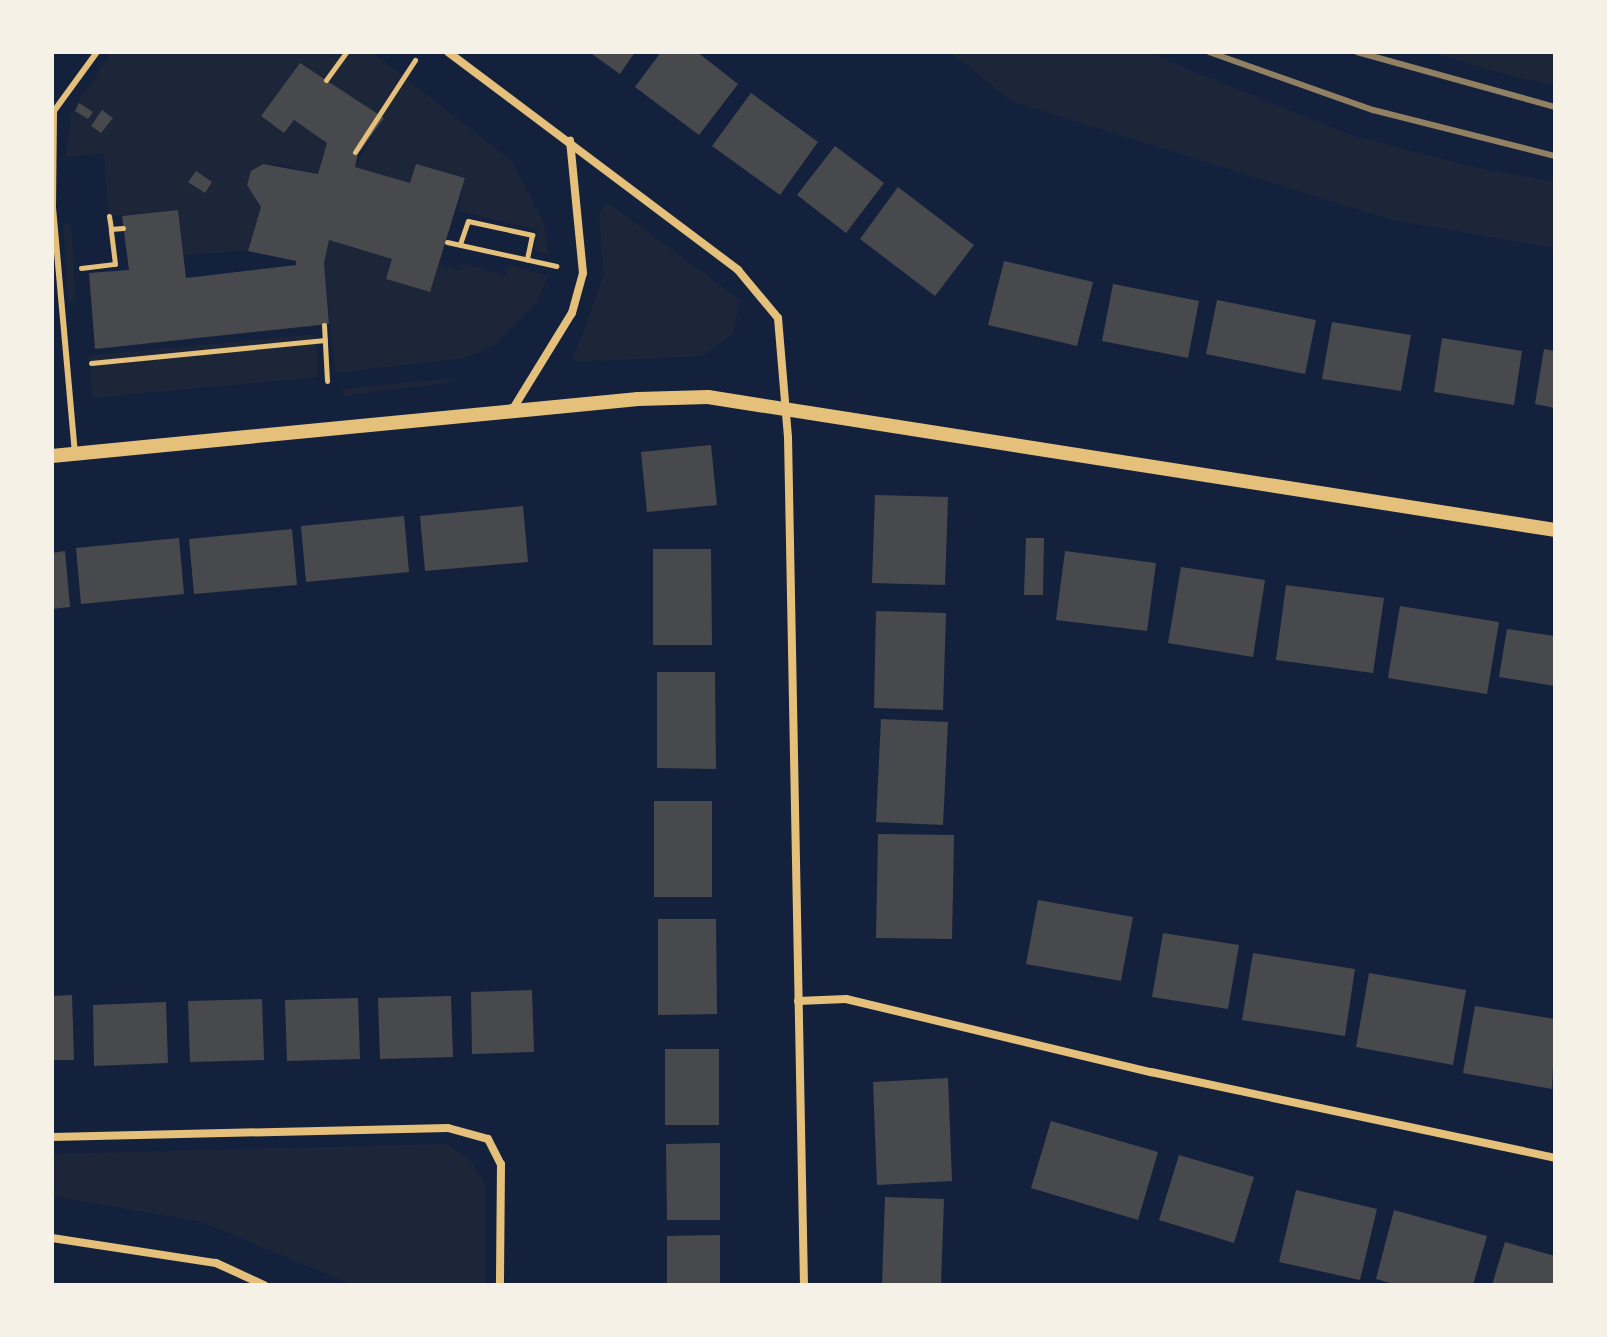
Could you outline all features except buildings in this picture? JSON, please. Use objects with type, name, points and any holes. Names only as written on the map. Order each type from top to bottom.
[{"type":"street","points":[[448,52],[570,141],[760,291],[778,318],[784,405],[804,1285]]},
{"type":"street","points":[[511,413],[572,313],[583,273],[570,141]]},
{"type":"street","points":[[52,456],[676,397],[784,405],[1555,530]]},
{"type":"street","points":[[798,1001],[846,999],[1151,1072],[1555,1158]]},
{"type":"street","points":[[52,1137],[448,1128],[488,1139],[501,1164],[500,1285]]},
{"type":"street","points":[[52,1238],[216,1263],[264,1285]]},
{"type":"lane","points":[[75,454],[53,206],[54,111],[97,52]]},
{"type":"path","points":[[326,80],[346,52]]},
{"type":"path","points":[[355,152],[415,60]]},
{"type":"path","points":[[80,268],[115,264],[109,216]]},
{"type":"path","points":[[460,244],[468,221],[532,235],[527,259]]},
{"type":"path","points":[[111,229],[123,228]]},
{"type":"path","points":[[447,242],[556,266]]},
{"type":"path","points":[[324,325],[327,381]]},
{"type":"path","points":[[67,366],[325,340]]},
{"type":"shaded area","points":[[111,52],[372,52],[512,161],[544,223],[548,254],[534,251],[538,230],[458,211],[465,178],[416,164],[410,183],[355,167],[384,118],[300,63],[261,116],[284,133],[294,120],[327,143],[318,174],[277,164],[251,171],[247,185],[261,207],[248,251],[184,255],[178,210],[109,216],[104,154],[66,157],[71,113]]},
{"type":"shaded area","points":[[950,52],[1146,52],[1351,135],[1473,167],[1555,182],[1555,248],[1392,220],[1011,101]]},
{"type":"shaded area","points":[[1430,52],[1555,52],[1555,85],[1515,77]]},
{"type":"shaded area","points":[[607,202],[740,300],[733,334],[703,356],[572,362],[604,275],[599,215]]},
{"type":"shaded area","points":[[63,224],[71,224],[76,302],[69,302]]},
{"type":"shaded area","points":[[329,240],[392,259],[386,279],[429,292],[438,264],[459,271],[462,263],[506,276],[509,265],[548,276],[537,302],[493,346],[464,358],[335,373],[324,263]]},
{"type":"shaded area","points":[[316,334],[318,377],[93,398],[89,356]]},
{"type":"shaded area","points":[[462,377],[442,384],[342,396],[342,389]]},
{"type":"shaded area","points":[[447,1144],[472,1162],[485,1185],[485,1285],[353,1285],[202,1222],[52,1196],[52,1154]]},
{"type":"railway","points":[[1209,52],[1373,110],[1555,156]]},
{"type":"railway","points":[[1357,52],[1555,107]]}]
